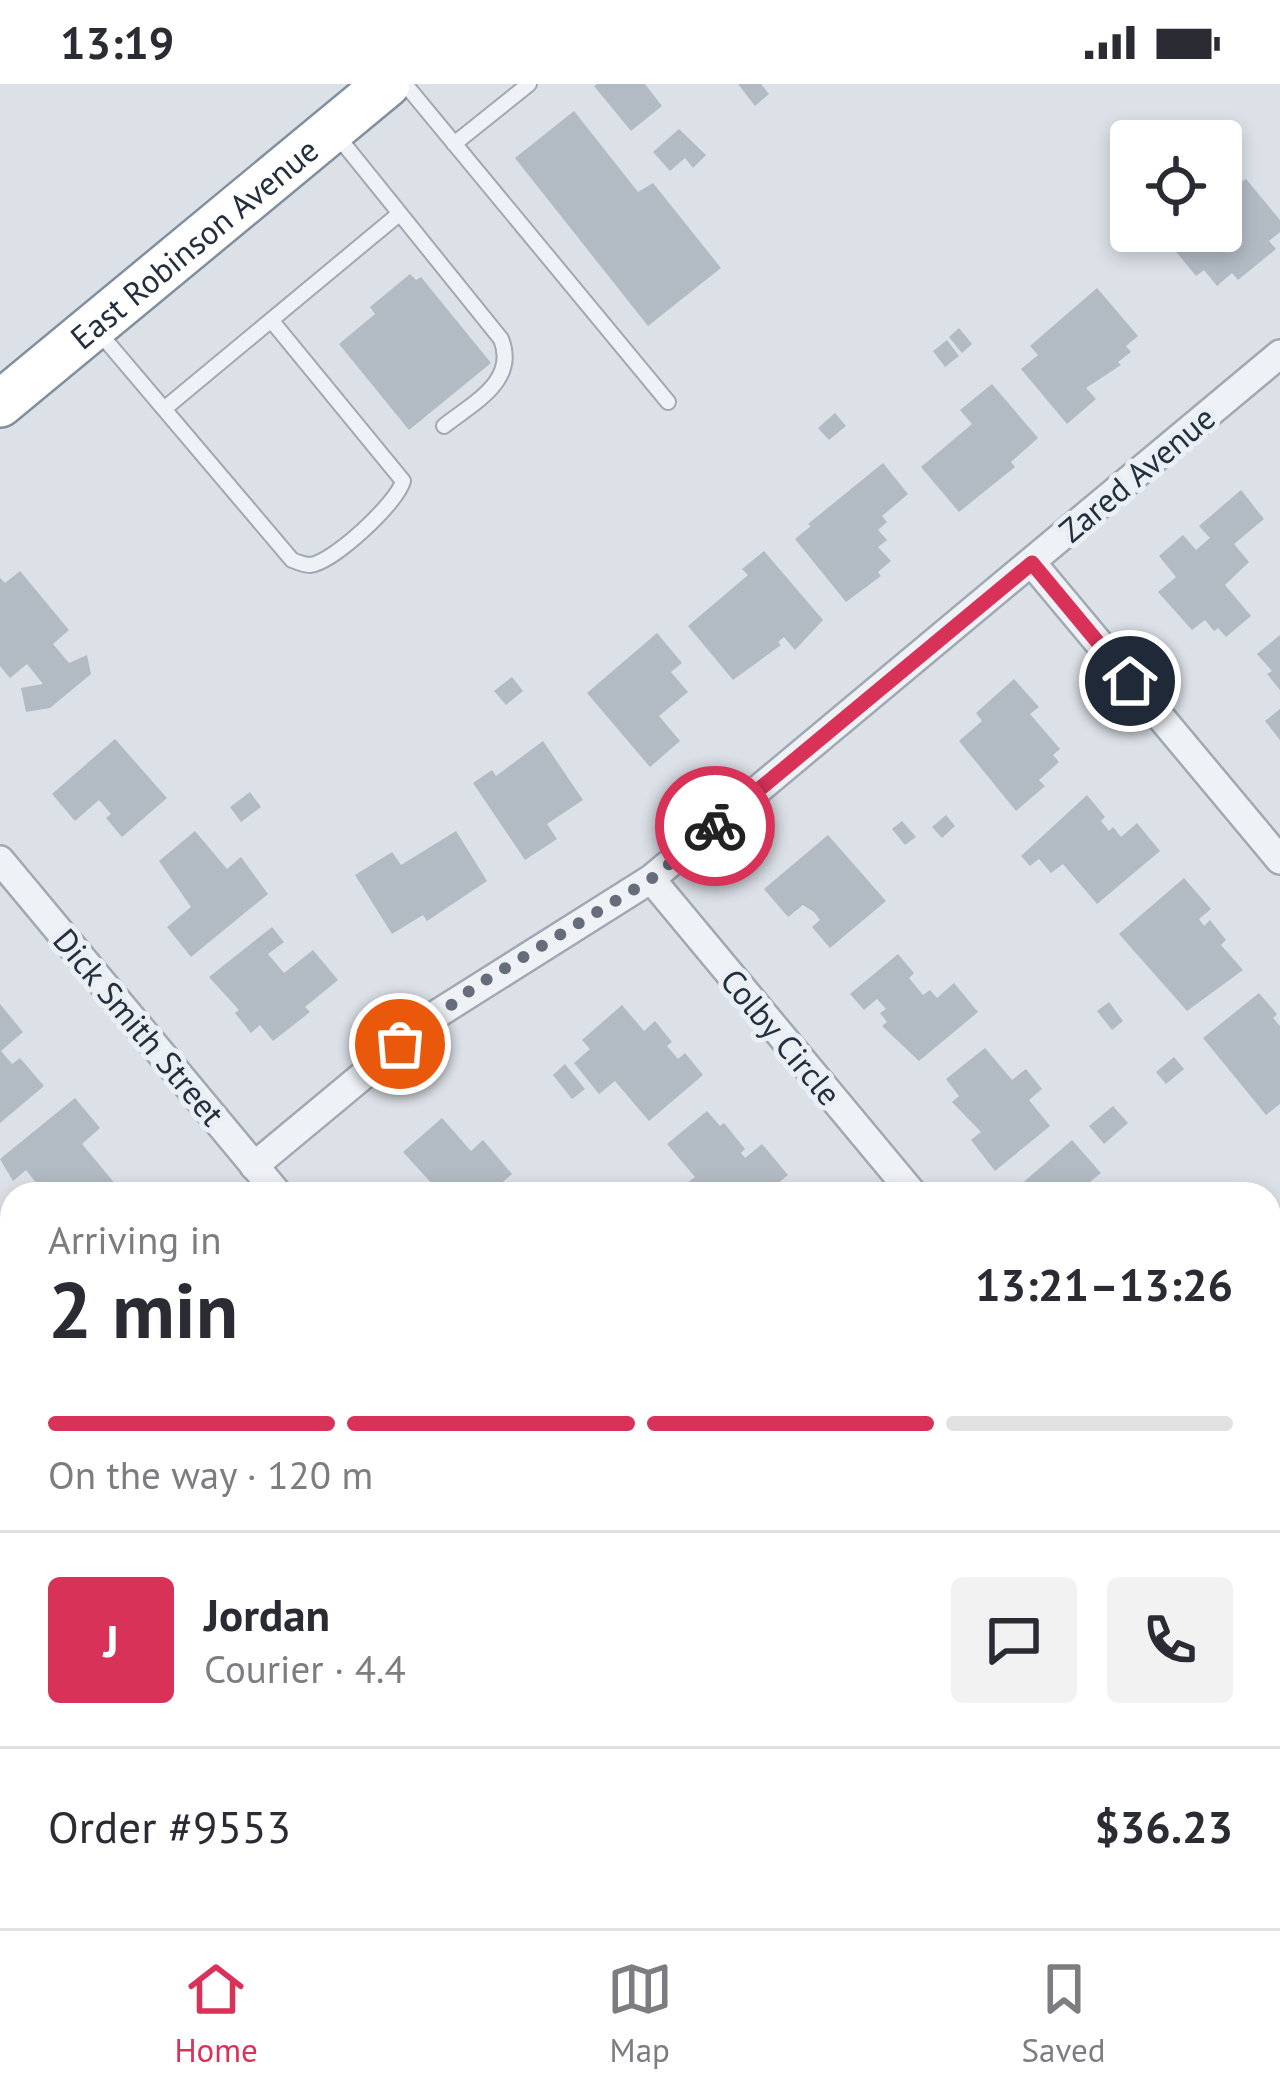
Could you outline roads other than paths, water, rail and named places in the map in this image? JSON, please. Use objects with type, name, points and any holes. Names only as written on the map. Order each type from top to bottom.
[{"type":"highway","name":"East Robinson Avenue","points":[[0,404],[387,84]]},
{"type":"street","name":"Zared Avenue","points":[[254,1166],[436,1014],[651,879],[1280,354]]},
{"type":"street","points":[[1032,563],[1280,860]]},
{"type":"street","name":"Dick Smith Street","points":[[0,860],[268,1182]]},
{"type":"street","name":"Colby Circle","points":[[651,879],[903,1182]]},
{"type":"lane","points":[[405,84],[668,402]]},
{"type":"lane","points":[[454,144],[529,84]]},
{"type":"lane","points":[[332,130],[501,340],[507,354],[500,381],[444,426]]},
{"type":"lane","points":[[164,409],[399,214]]},
{"type":"lane","points":[[94,326],[292,560],[308,566],[324,561],[392,504],[404,481],[271,320]]}]
